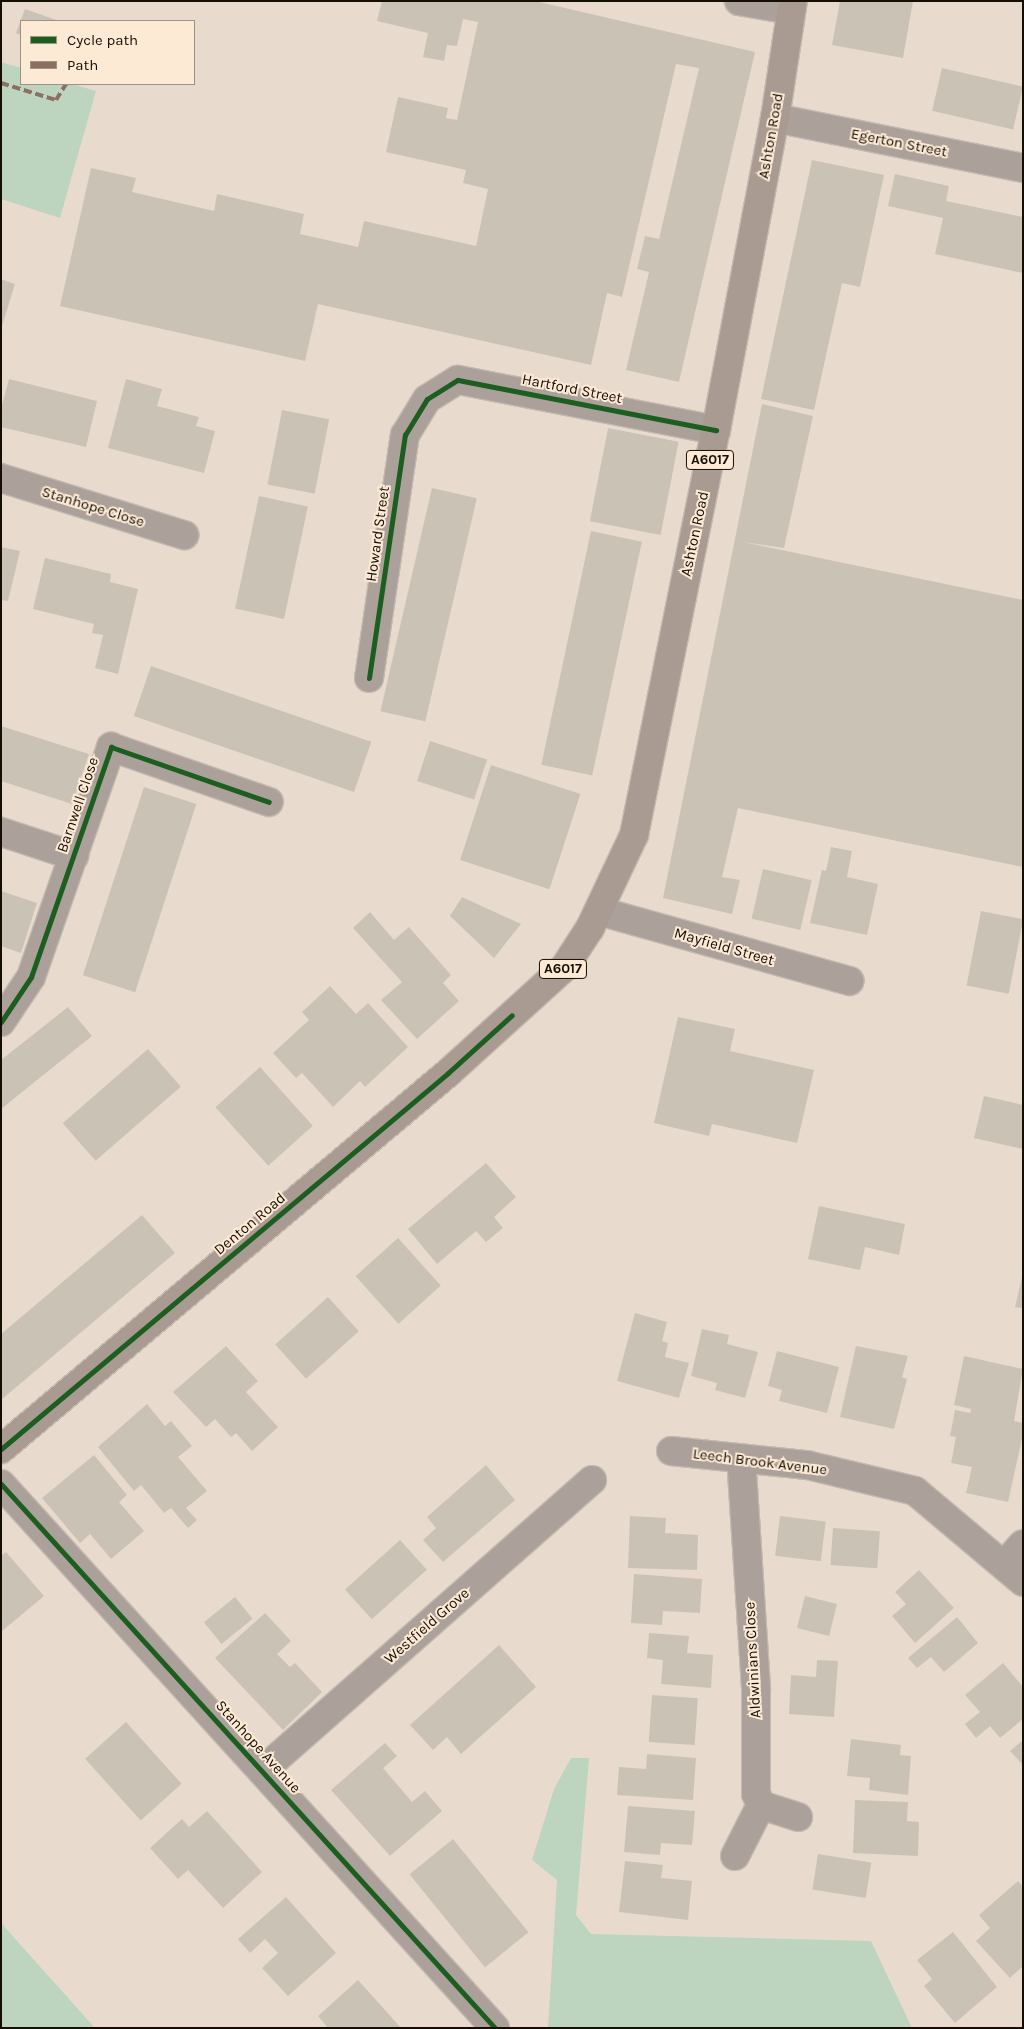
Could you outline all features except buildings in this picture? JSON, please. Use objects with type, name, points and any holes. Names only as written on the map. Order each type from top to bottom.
[{"type":"highway","name":"Ashton Road","points":[[599,911],[634,834],[716,430],[774,118],[792,6]]},
{"type":"highway","name":"Denton Road","points":[[1,1449],[448,1073],[564,968],[599,911]]},
{"type":"street","points":[[739,1],[792,6]]},
{"type":"street","name":"Egerton Street","points":[[774,118],[1023,168]]},
{"type":"street","name":"Hartford Street","points":[[426,398],[458,380],[716,430]]},
{"type":"street","name":"Howard Street","points":[[369,678],[405,435],[426,398]]},
{"type":"street","name":"Stanhope Close","points":[[1,478],[184,536]]},
{"type":"street","name":"Barnwell Close","points":[[1,1022],[31,977],[111,748],[269,802]]},
{"type":"street","points":[[1,832],[74,856]]},
{"type":"street","name":"Mayfield Street","points":[[599,911],[849,981]]},
{"type":"street","name":"Leech Brook Avenue","points":[[672,1451],[807,1465],[914,1491],[1013,1574]]},
{"type":"street","name":"Aldwinians Close","points":[[741,1458],[756,1688],[756,1794],[761,1805]]},
{"type":"street","name":"Westfield Grove","points":[[262,1771],[592,1480]]},
{"type":"street","name":"Stanhope Avenue","points":[[1,1484],[495,2028]]},
{"type":"street","points":[[1013,1574],[1023,1544]]},
{"type":"street","points":[[735,1856],[761,1805],[798,1817]]},
{"type":"green space","points":[[1,62],[20,68],[20,85],[75,85],[96,91],[60,218],[1,199]]},
{"type":"green space","points":[[571,1758],[589,1758],[576,1915],[591,1934],[871,1941],[912,2028],[548,2028],[557,1880],[532,1860],[554,1789]]},
{"type":"green space","points":[[1,1923],[95,2028],[1,2028]]},
{"type":"marked path","points":[[1,83],[56,100],[65,85]]},
{"type":"cycle path","points":[[369,678],[405,435],[427,399],[458,380],[716,430]]},
{"type":"cycle path","points":[[1,1022],[31,977],[111,747],[269,802]]},
{"type":"cycle path","points":[[1,1449],[448,1073],[512,1015]]},
{"type":"cycle path","points":[[1,1484],[495,2028]]}]
